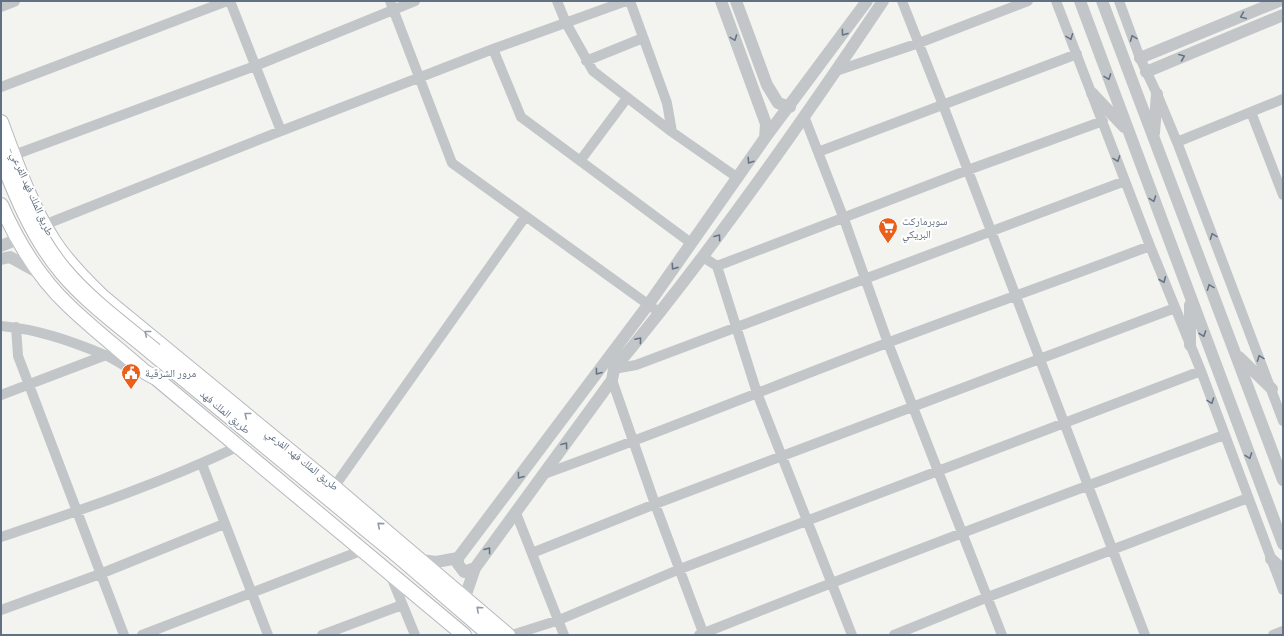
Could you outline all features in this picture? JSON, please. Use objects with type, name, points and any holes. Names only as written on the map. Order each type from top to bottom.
[{"type":"highway","name":"طريق الملك فهد","points":[[8,154],[21,203],[39,236],[55,260],[149,361],[400,555],[493,635]]},
{"type":"highway","name":"طريق الملك فهد","points":[[1,177],[19,221],[30,242],[51,271],[87,310],[479,635]]},
{"type":"main road","name":"طريق الملك فهد الفرعي","points":[[1,122],[8,154],[44,224],[68,261],[104,298],[334,487],[508,635]]},
{"type":"main road","points":[[1,205],[18,238],[42,275],[68,306],[149,361],[156,378],[388,570],[464,635]]},
{"type":"main road","points":[[18,238],[44,224]]},
{"type":"street","points":[[1,6],[14,1]]},
{"type":"street","points":[[1,87],[228,1],[281,131]]},
{"type":"street","points":[[8,154],[255,66],[392,5],[415,1]]},
{"type":"street","points":[[557,1],[566,23],[593,71],[672,132],[738,178]]},
{"type":"street","points":[[44,224],[493,49],[626,1]]},
{"type":"street","points":[[630,1],[667,103],[672,132]]},
{"type":"street","points":[[721,1],[766,124],[765,138]]},
{"type":"street","points":[[736,1],[767,85],[778,103],[790,107]]},
{"type":"street","points":[[475,568],[464,572],[458,564],[458,558],[648,305],[765,138],[790,107],[866,1]]},
{"type":"street","points":[[465,597],[475,568],[544,474],[613,375],[703,257],[836,71],[883,1]]},
{"type":"street","points":[[902,1],[943,104],[1145,635]]},
{"type":"street","points":[[836,71],[919,44],[1028,1]]},
{"type":"street","points":[[1056,1],[1103,122],[1124,181],[1201,372],[1283,590]]},
{"type":"street","points":[[1080,1],[1283,544]]},
{"type":"street","points":[[1102,1],[1283,480]]},
{"type":"street","points":[[1119,1],[1140,58],[1158,94],[1177,142],[1282,415]]},
{"type":"street","points":[[1140,58],[1279,1]]},
{"type":"street","points":[[392,5],[418,78],[452,163],[660,313]]},
{"type":"street","points":[[1146,72],[1283,15]]},
{"type":"street","points":[[586,61],[644,38]]},
{"type":"street","points":[[493,49],[521,117],[691,243]]},
{"type":"street","points":[[818,152],[1077,54]]},
{"type":"street","points":[[1092,93],[1128,131]]},
{"type":"street","points":[[758,104],[770,103],[772,94]]},
{"type":"street","points":[[1153,136],[1158,94]]},
{"type":"street","points":[[580,161],[627,98]]},
{"type":"street","points":[[1177,142],[1283,99]]},
{"type":"street","points":[[1251,112],[1281,182],[1283,196]]},
{"type":"street","points":[[804,116],[844,219],[888,343],[1002,635]]},
{"type":"street","points":[[717,266],[844,219],[968,170],[1103,122]]},
{"type":"street","points":[[613,375],[636,364],[1124,181]]},
{"type":"street","points":[[334,487],[525,217]]},
{"type":"street","points":[[1,246],[18,238]]},
{"type":"street","points":[[544,474],[633,442],[888,343],[1016,297],[1150,246]]},
{"type":"street","points":[[1,259],[10,257],[29,266],[42,275]]},
{"type":"street","points":[[703,257],[717,266],[757,393],[852,635]]},
{"type":"street","points":[[1190,298],[1190,345]]},
{"type":"street","points":[[532,552],[1039,358],[1175,308]]},
{"type":"street","points":[[1,326],[39,331],[106,355],[136,372],[149,361]]},
{"type":"street","points":[[16,327],[18,356],[124,635]]},
{"type":"street","points":[[1235,353],[1272,390]]},
{"type":"street","points":[[1,395],[29,386],[106,355]]},
{"type":"street","points":[[512,635],[559,620],[680,569],[1064,422],[1201,372]]},
{"type":"street","points":[[613,375],[633,442],[680,569],[702,634],[832,585],[961,532],[1224,435]]},
{"type":"street","points":[[1,537],[77,512],[202,464],[239,446]]},
{"type":"street","points":[[202,464],[268,635]]},
{"type":"street","points":[[894,635],[1112,549],[1248,498]]},
{"type":"street","points":[[516,513],[564,635]]},
{"type":"street","points":[[1,610],[100,574],[224,524]]},
{"type":"street","points":[[142,635],[363,550]]},
{"type":"street","points":[[421,560],[436,562],[458,558]]},
{"type":"street","points":[[1271,559],[1283,570]]},
{"type":"street","points":[[388,570],[415,635]]},
{"type":"street","points":[[322,635],[402,605]]},
{"type":"street","points":[[1273,635],[1283,632]]},
{"type":"place","name":"سوبرماركت البريكي","points":[[888,244]]},
{"type":"place","name":"مرور الشرقية","points":[[131,390]]}]
